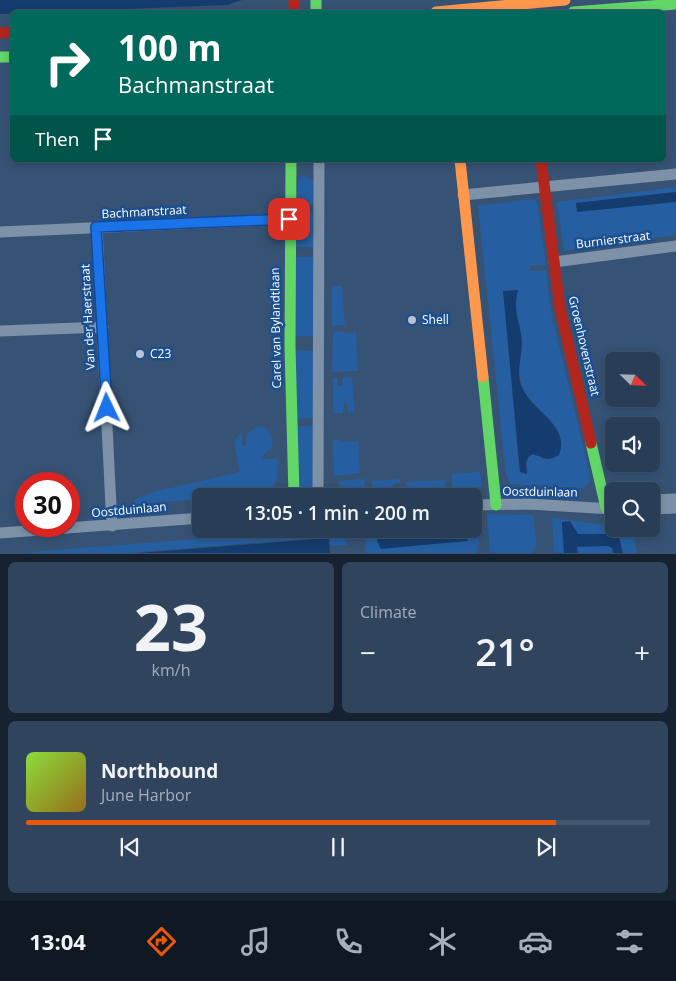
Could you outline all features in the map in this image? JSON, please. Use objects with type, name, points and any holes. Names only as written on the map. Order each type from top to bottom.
[{"type":"street","points":[[458,10],[565,0]]},
{"type":"street","points":[[599,10],[676,4]]},
{"type":"street","name":"Carel van Bylandtlaan","points":[[292,162],[289,219],[294,488]]},
{"type":"street","points":[[318,488],[319,162]]},
{"type":"street","points":[[460,162],[496,505]]},
{"type":"street","name":"Groenhovenstraat","points":[[541,162],[560,308],[605,484]]},
{"type":"street","points":[[463,195],[676,174]]},
{"type":"street","name":"Bachmanstraat","points":[[0,232],[289,219]]},
{"type":"street","name":"Van der Haerstraat","points":[[96,227],[103,327],[112,526]]},
{"type":"street","name":"Burnierstraat","points":[[554,262],[676,247]]},
{"type":"street","points":[[0,331],[103,327]]},
{"type":"street","points":[[660,500],[676,499]]},
{"type":"street","name":"Oostduinlaan","points":[[482,505],[528,504],[605,508]]},
{"type":"street","points":[[660,509],[676,508]]},
{"type":"street","name":"Oostduinlaan","points":[[0,533],[192,519]]},
{"type":"shaded area","points":[[0,0],[242,0],[227,5],[101,10],[10,10],[10,14],[0,14]]},
{"type":"shaded area","points":[[304,176],[313,180],[313,205],[295,205],[299,177]]},
{"type":"shaded area","points":[[676,187],[676,192],[576,203],[577,212],[676,202],[676,235],[564,251],[557,202]]},
{"type":"shaded area","points":[[676,192],[676,202],[577,212],[576,203]]},
{"type":"shaded area","points":[[533,199],[537,203],[546,265],[530,266],[530,271],[546,270],[551,312],[590,475],[589,483],[584,488],[510,484],[506,475],[478,206]],"holes":[[[518,290],[516,310],[521,343],[520,378],[524,391],[541,412],[537,456],[533,454],[527,460],[528,472],[518,460],[504,291]]]},
{"type":"shaded area","points":[[313,211],[313,247],[295,247],[295,212]]},
{"type":"shaded area","points":[[295,257],[313,257],[314,336],[295,336]]},
{"type":"shaded area","points":[[332,286],[342,286],[345,325],[332,326]]},
{"type":"shaded area","points":[[518,290],[516,312],[522,343],[519,369],[521,385],[532,403],[555,426],[561,444],[559,455],[555,457],[546,459],[533,454],[528,457],[526,463],[527,474],[520,472],[503,291]]},
{"type":"shaded area","points":[[344,331],[344,334],[356,332],[358,371],[332,372],[333,332]]},
{"type":"shaded area","points":[[295,350],[314,351],[314,418],[295,419]]},
{"type":"shaded area","points":[[337,377],[338,386],[343,386],[342,378],[352,377],[355,412],[348,413],[347,404],[344,403],[343,413],[333,413],[333,378]]},
{"type":"shaded area","points":[[258,426],[266,428],[273,440],[271,448],[262,456],[264,459],[278,458],[277,478],[273,488],[192,488],[192,500],[135,504],[134,500],[153,492],[240,472],[234,441],[242,432],[242,445],[246,446],[247,433]]},
{"type":"shaded area","points":[[295,426],[314,426],[315,488],[295,488]]},
{"type":"shaded area","points":[[340,439],[341,442],[358,441],[360,473],[334,476],[333,440]]},
{"type":"shaded area","points":[[480,472],[482,487],[452,488],[452,474]]},
{"type":"shaded area","points":[[364,479],[365,488],[340,488],[339,481]]},
{"type":"shaded area","points":[[400,479],[400,483],[393,484],[394,488],[373,488],[372,481]]},
{"type":"shaded area","points":[[445,480],[446,488],[406,488],[405,482]]},
{"type":"shaded area","points":[[487,514],[533,515],[537,545],[531,553],[490,553]]},
{"type":"shaded area","points":[[552,518],[605,525],[605,537],[634,537],[637,553],[554,553]]},
{"type":"shaded area","points":[[570,521],[578,534],[605,534],[605,537],[619,537],[623,553],[613,553],[612,548],[608,546],[577,547],[578,553],[564,553],[562,522]]},
{"type":"shaded area","points":[[209,538],[316,538],[128,553],[18,553]]},
{"type":"shaded area","points":[[329,538],[347,538],[347,545],[330,546]]},
{"type":"shaded area","points":[[329,538],[330,553],[139,553]]},
{"type":"shaded area","points":[[365,538],[479,538],[477,553],[366,553]]},
{"type":"shaded area","points":[[378,538],[468,538],[467,541],[381,549],[377,541]]},
{"type":"traffic: fast","points":[[316,0],[316,10]]},
{"type":"traffic: fast","points":[[599,10],[676,4]]},
{"type":"traffic: fast","points":[[0,57],[10,57]]},
{"type":"traffic: fast","points":[[291,162],[290,347],[294,488]]},
{"type":"traffic: fast","points":[[483,377],[496,505]]},
{"type":"traffic: fast","points":[[591,443],[605,504]]},
{"type":"traffic: slow","points":[[458,10],[565,0]]},
{"type":"traffic: slow","points":[[460,162],[483,377]]},
{"type":"traffic: jam","points":[[294,0],[294,10]]},
{"type":"traffic: jam","points":[[0,33],[10,32]]},
{"type":"traffic: jam","points":[[541,162],[560,308],[591,443]]},
{"type":"place","name":"Shell","points":[[412,320]]},
{"type":"place","name":"C23","points":[[140,354]]},
{"type":"route","points":[[107,408],[96,227],[289,219]]}]
